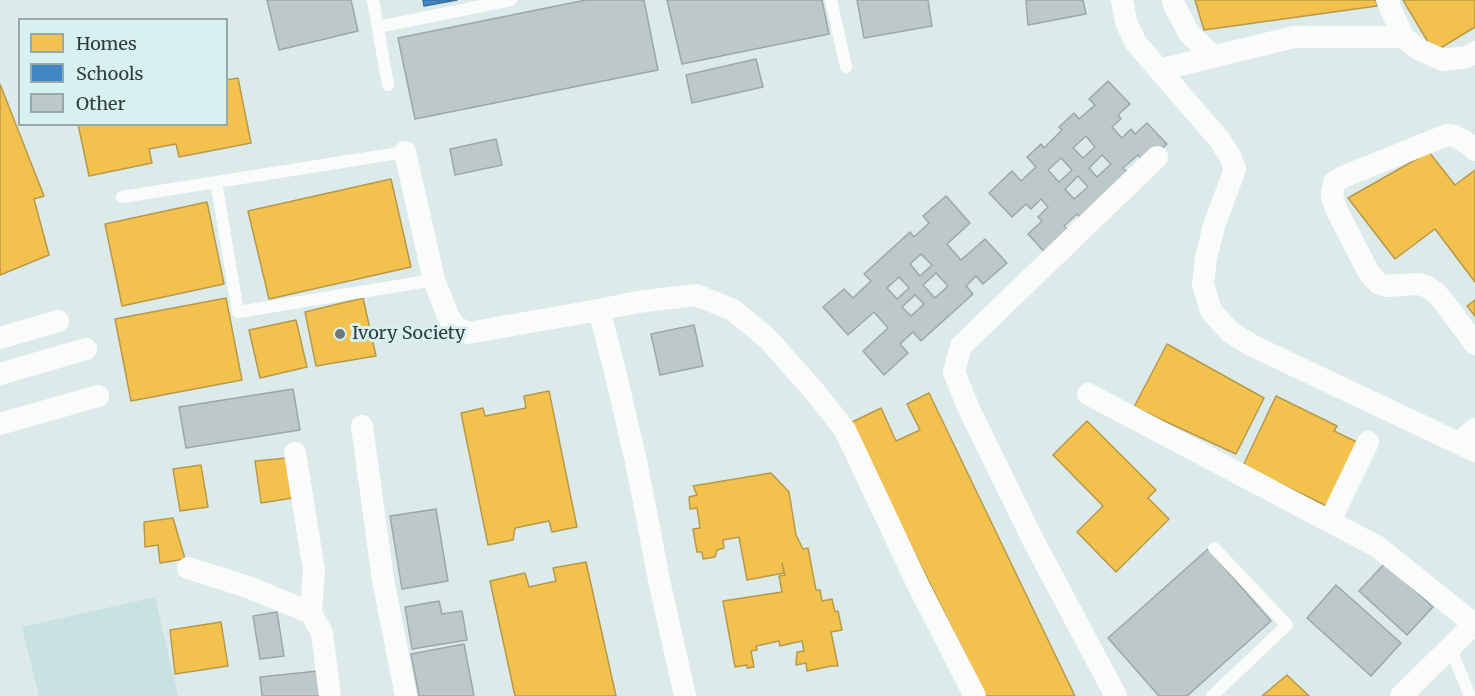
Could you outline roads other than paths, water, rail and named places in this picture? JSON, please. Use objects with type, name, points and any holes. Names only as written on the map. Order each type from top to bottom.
[{"type":"street","points":[[1122,0],[1126,22],[1136,43],[1219,139],[1235,169],[1214,226],[1206,258],[1203,284],[1211,311],[1230,332],[1253,346],[1470,441]]},
{"type":"street","points":[[1173,0],[1173,5],[1189,33],[1212,56]]},
{"type":"street","points":[[1387,0],[1403,37],[1418,49],[1443,60],[1467,57],[1475,52]]},
{"type":"street","points":[[1159,70],[1294,37],[1403,37]]},
{"type":"street","points":[[1475,150],[1455,136],[1447,135],[1343,177],[1334,183],[1332,196],[1337,211],[1370,273],[1378,283],[1386,286],[1419,284],[1428,287],[1444,302],[1475,344]]},
{"type":"street","points":[[405,152],[434,280],[448,316],[456,327],[468,333],[638,302],[696,295],[734,310],[768,339],[845,430],[918,585],[975,696]]},
{"type":"street","points":[[1116,696],[1033,540],[974,419],[954,372],[961,346],[1157,157]]},
{"type":"street","points":[[599,310],[637,466],[685,696]]},
{"type":"street","points":[[0,338],[58,321]]},
{"type":"street","points":[[0,374],[86,349]]},
{"type":"street","points":[[1088,394],[1378,547],[1474,624],[1401,696]]},
{"type":"street","points":[[0,424],[98,396]]},
{"type":"street","points":[[362,426],[383,580],[406,696]]},
{"type":"street","points":[[1330,521],[1368,442]]},
{"type":"street","points":[[295,453],[314,570],[311,613],[322,633],[330,696]]},
{"type":"street","points":[[188,568],[248,587],[311,613]]},
{"type":"lane","points":[[373,0],[388,85]]},
{"type":"lane","points":[[378,27],[511,0]]},
{"type":"lane","points":[[831,0],[846,67]]},
{"type":"lane","points":[[122,197],[405,152]]},
{"type":"lane","points":[[216,182],[238,312],[434,280]]},
{"type":"lane","points":[[1212,696],[1287,625],[1214,548]]},
{"type":"lane","points":[[1450,647],[1470,696]]},
{"type":"place","name":"Ivory Society","points":[[340,334]]}]
